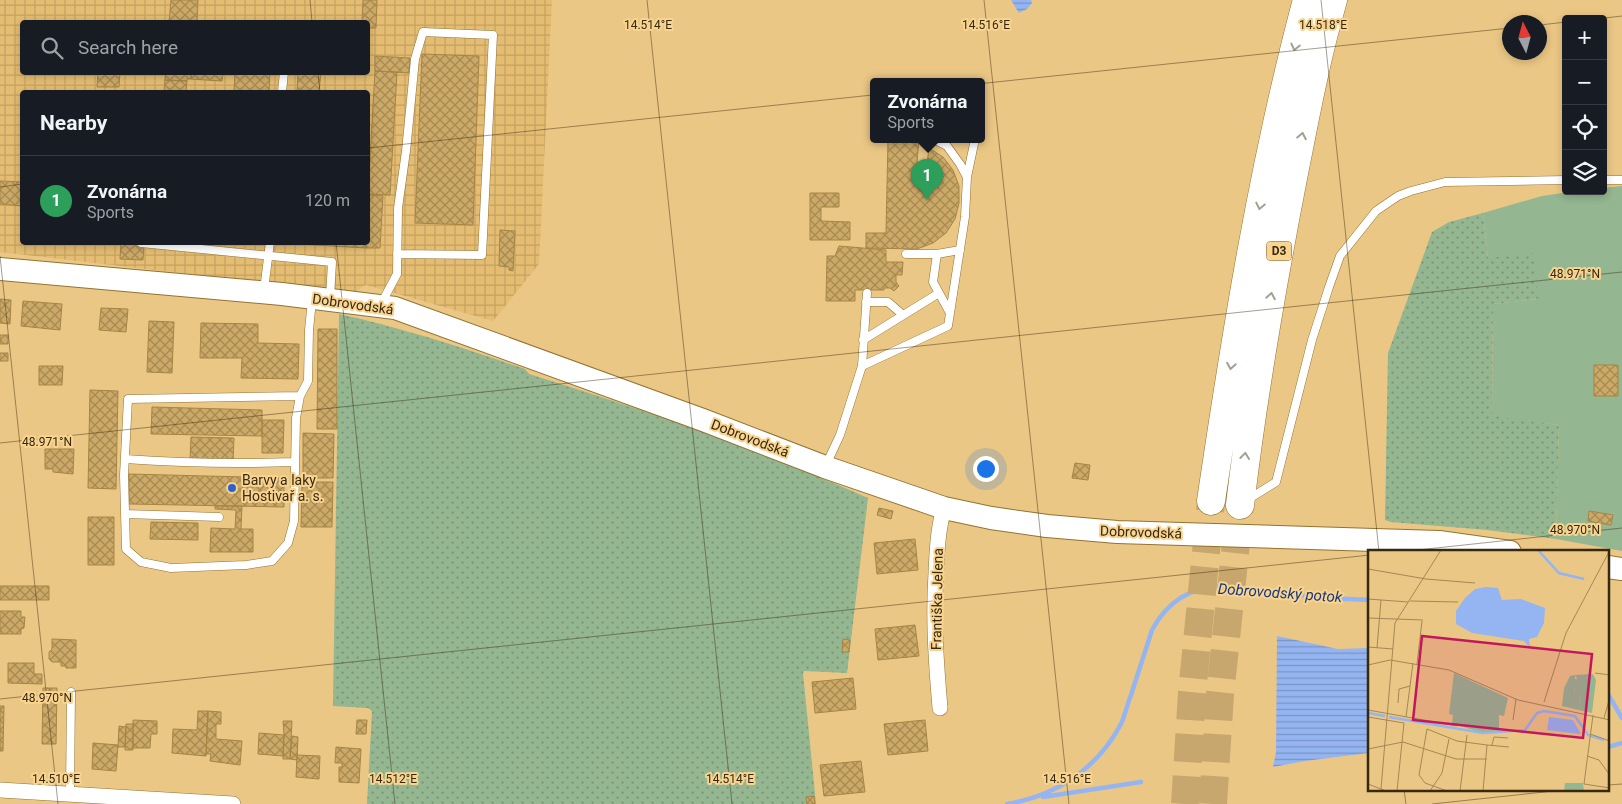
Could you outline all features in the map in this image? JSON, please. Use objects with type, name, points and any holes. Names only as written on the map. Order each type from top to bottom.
[{"type":"highway","name":"D3","points":[[1211,501],[1236,333],[1257,219],[1295,44],[1307,0]]},
{"type":"highway","name":"D3","points":[[1240,505],[1260,359],[1284,222],[1320,44],[1333,0]]},
{"type":"street","name":"Dobrovodská","points":[[0,269],[264,292],[395,308],[703,420],[942,514],[1074,529],[1429,542],[1494,550]]},
{"type":"street","name":"Františka Jelena","points":[[940,708],[934,614],[938,533],[942,514]]},
{"type":"street","points":[[0,790],[233,804]]},
{"type":"lane","points":[[380,306],[397,274],[397,254],[398,208],[415,59],[423,32],[493,35],[482,255],[397,254]]},
{"type":"lane","points":[[282,90],[284,75]]},
{"type":"lane","points":[[941,143],[947,146],[968,177]]},
{"type":"lane","points":[[862,366],[948,326],[974,143]]},
{"type":"lane","points":[[1240,505],[1276,482],[1312,340],[1340,256],[1376,211],[1392,200],[1411,191],[1445,182],[1562,180]]},
{"type":"lane","points":[[1607,180],[1622,180]]},
{"type":"lane","points":[[164,245],[268,254],[332,262],[309,330],[308,381],[300,396],[296,418],[294,521],[288,543],[272,561],[246,565],[171,568],[141,562],[126,549],[125,459],[128,399],[300,396]]},
{"type":"lane","points":[[264,292],[270,245]]},
{"type":"lane","points":[[906,254],[938,254],[960,250]]},
{"type":"lane","points":[[938,254],[933,282],[950,313]]},
{"type":"lane","points":[[864,340],[939,293]]},
{"type":"lane","points":[[825,467],[840,435],[862,366],[866,297],[888,302],[903,315]]},
{"type":"lane","points":[[125,459],[178,463],[238,464],[295,462]]},
{"type":"lane","points":[[125,514],[219,517]]},
{"type":"lane","points":[[70,794],[71,692]]},
{"type":"shaded area","points":[[0,0],[552,0],[539,264],[493,321],[366,285],[353,293],[0,252]]},
{"type":"green space","points":[[1622,186],[1622,551],[1556,539],[1559,425],[1492,417],[1493,304],[1538,299],[1488,258],[1483,213],[1542,196],[1562,193],[1562,195],[1607,195],[1607,188]]},
{"type":"green space","points":[[1483,213],[1488,258],[1534,253],[1538,299],[1493,304],[1492,416],[1559,425],[1556,539],[1385,520],[1388,353],[1432,232],[1449,222]]},
{"type":"green space","points":[[339,314],[410,332],[525,369],[529,374],[743,446],[868,498],[847,673],[804,671],[803,673],[816,804],[367,804],[372,711],[368,708],[333,706]]},
{"type":"water","points":[[1011,0],[1031,0],[1032,3],[1027,9],[1019,13]]},
{"type":"water","points":[[1277,636],[1338,649],[1368,648],[1368,753],[1273,767],[1276,752]]},
{"type":"building","points":[[171,0],[198,0],[197,20],[169,20]]},
{"type":"building","points":[[363,0],[377,0],[376,28],[370,28],[370,20],[362,20]]},
{"type":"building","points":[[422,54],[479,56],[473,225],[415,223]]},
{"type":"building","points":[[375,56],[410,58],[409,73],[375,71]]},
{"type":"building","points":[[375,71],[397,72],[390,195],[370,194]]},
{"type":"building","points":[[98,75],[120,75],[119,87],[97,87]]},
{"type":"building","points":[[166,75],[191,75],[191,79],[187,79],[187,81],[165,80]]},
{"type":"building","points":[[191,75],[223,75],[222,81],[191,79]]},
{"type":"building","points":[[235,75],[270,75],[269,90],[234,90]]},
{"type":"building","points":[[298,75],[321,75],[319,90],[297,90]]},
{"type":"building","points":[[165,80],[187,81],[186,90],[164,90]]},
{"type":"building","points":[[888,143],[919,143],[917,163],[927,164],[929,148],[943,157],[953,170],[959,186],[959,203],[955,219],[946,233],[933,243],[917,249],[866,248],[866,233],[886,233]]},
{"type":"building","points":[[0,181],[20,182],[20,206],[0,204]]},
{"type":"building","points":[[810,193],[839,193],[839,207],[821,207],[821,221],[850,222],[850,240],[810,240]]},
{"type":"building","points":[[370,195],[383,196],[380,248],[366,248],[366,245],[370,245]]},
{"type":"building","points":[[500,230],[515,231],[513,271],[509,270],[509,267],[499,266]]},
{"type":"building","points":[[121,245],[144,245],[143,260],[120,259]]},
{"type":"building","points":[[315,245],[366,245],[366,248]]},
{"type":"building","points":[[839,246],[886,250],[886,262],[903,262],[902,275],[896,275],[896,282],[899,286],[894,291],[890,288],[884,288],[884,290],[855,290],[855,301],[826,301],[827,256],[835,256]]},
{"type":"building","points":[[0,299],[11,300],[10,324],[0,323]]},
{"type":"building","points":[[23,301],[62,304],[60,330],[21,326]]},
{"type":"building","points":[[101,308],[128,309],[126,332],[99,330]]},
{"type":"building","points":[[149,321],[174,322],[172,373],[147,372]]},
{"type":"building","points":[[201,323],[258,324],[258,343],[299,344],[298,379],[241,378],[242,358],[200,358]]},
{"type":"building","points":[[318,329],[337,329],[337,429],[317,429]]},
{"type":"building","points":[[0,335],[8,335],[8,344],[0,344]]},
{"type":"building","points":[[0,353],[8,353],[8,361],[0,361]]},
{"type":"building","points":[[1594,365],[1618,365],[1618,396],[1594,396]]},
{"type":"building","points":[[39,366],[63,366],[62,385],[39,385]]},
{"type":"building","points":[[90,390],[118,391],[116,489],[88,488]]},
{"type":"building","points":[[152,407],[262,410],[262,436],[151,434]]},
{"type":"building","points":[[262,420],[284,420],[283,453],[262,453]]},
{"type":"building","points":[[303,433],[334,434],[333,478],[303,478]]},
{"type":"building","points":[[191,437],[234,438],[233,462],[190,461]]},
{"type":"building","points":[[45,449],[74,449],[73,474],[53,472],[53,469],[45,469]]},
{"type":"building","points":[[1075,463],[1090,465],[1088,480],[1072,478]]},
{"type":"building","points":[[129,474],[284,478],[284,507],[129,504]]},
{"type":"building","points":[[302,482],[333,482],[332,527],[301,527]]},
{"type":"building","points":[[215,506],[242,506],[241,529],[253,529],[253,552],[210,552],[211,528],[235,529],[236,510],[215,509]]},
{"type":"building","points":[[879,508],[893,511],[891,519],[877,515]]},
{"type":"building","points":[[1589,511],[1613,515],[1611,525],[1588,521]]},
{"type":"building","points":[[88,517],[114,517],[114,565],[88,565]]},
{"type":"building","points":[[151,522],[198,523],[198,540],[150,539]]},
{"type":"building","points":[[915,539],[918,570],[877,574],[874,543]]},
{"type":"building","points":[[0,586],[49,586],[49,600],[0,600]]},
{"type":"building","points":[[0,611],[21,611],[21,617],[25,617],[24,628],[21,629],[21,634],[0,634]]},
{"type":"building","points":[[915,625],[919,656],[878,660],[875,629]]},
{"type":"building","points":[[52,639],[76,640],[76,668],[66,668],[66,666],[61,666],[61,662],[52,662],[49,659]]},
{"type":"building","points":[[843,639],[850,640],[849,652],[842,652]]},
{"type":"building","points":[[8,663],[34,663],[34,674],[42,674],[42,684],[8,683]]},
{"type":"building","points":[[853,678],[856,709],[815,713],[812,682]]},
{"type":"building","points":[[43,688],[57,688],[56,744],[42,744]]},
{"type":"building","points":[[0,706],[4,706],[3,751],[0,751]]},
{"type":"building","points":[[198,711],[208,711],[206,756],[172,753],[173,729],[197,730]]},
{"type":"building","points":[[208,711],[221,712],[221,724],[216,724],[216,739],[242,741],[240,765],[210,761],[211,754],[206,754]]},
{"type":"building","points":[[133,720],[157,721],[157,734],[151,734],[150,748],[133,748]]},
{"type":"building","points":[[357,720],[367,720],[366,734],[356,734]]},
{"type":"building","points":[[925,720],[928,751],[888,755],[884,724]]},
{"type":"building","points":[[283,721],[292,721],[290,759],[283,759]]},
{"type":"building","points":[[126,724],[133,724],[133,750],[125,750]]},
{"type":"building","points":[[119,726],[126,727],[125,747],[118,747]]},
{"type":"building","points":[[259,733],[284,735],[283,756],[258,754]]},
{"type":"building","points":[[292,736],[298,737],[297,760],[290,759]]},
{"type":"building","points":[[93,743],[118,745],[116,771],[92,769]]},
{"type":"building","points":[[336,747],[361,749],[359,783],[339,782],[339,767],[342,767],[342,763],[335,763]]},
{"type":"building","points":[[297,755],[320,756],[319,779],[296,777]]},
{"type":"building","points":[[861,761],[865,792],[824,796],[820,765]]},
{"type":"building","points":[[814,796],[815,804],[807,804],[806,797]]},
{"type":"waterway","name":"Dobrovodský potok","points":[[1007,804],[1025,800],[1058,787],[1073,778],[1100,754],[1121,724],[1152,630],[1165,611],[1181,598],[1200,589],[1222,586],[1327,598],[1368,600]]},
{"type":"waterway","name":"Dobrovodský potok","points":[[1610,697],[1622,718]]},
{"type":"waterway","points":[[1610,746],[1622,743]]},
{"type":"waterway","points":[[1043,797],[1141,782]]},
{"type":"tunnel","points":[[1185,804],[1192,693],[1211,501]]},
{"type":"tunnel","points":[[1213,804],[1220,695],[1240,505]]},
{"type":"place","name":"Zvonárna","points":[[927,200]]},
{"type":"place","name":"Barvy a laky Hostivař a. s.","points":[[232,488]]}]
